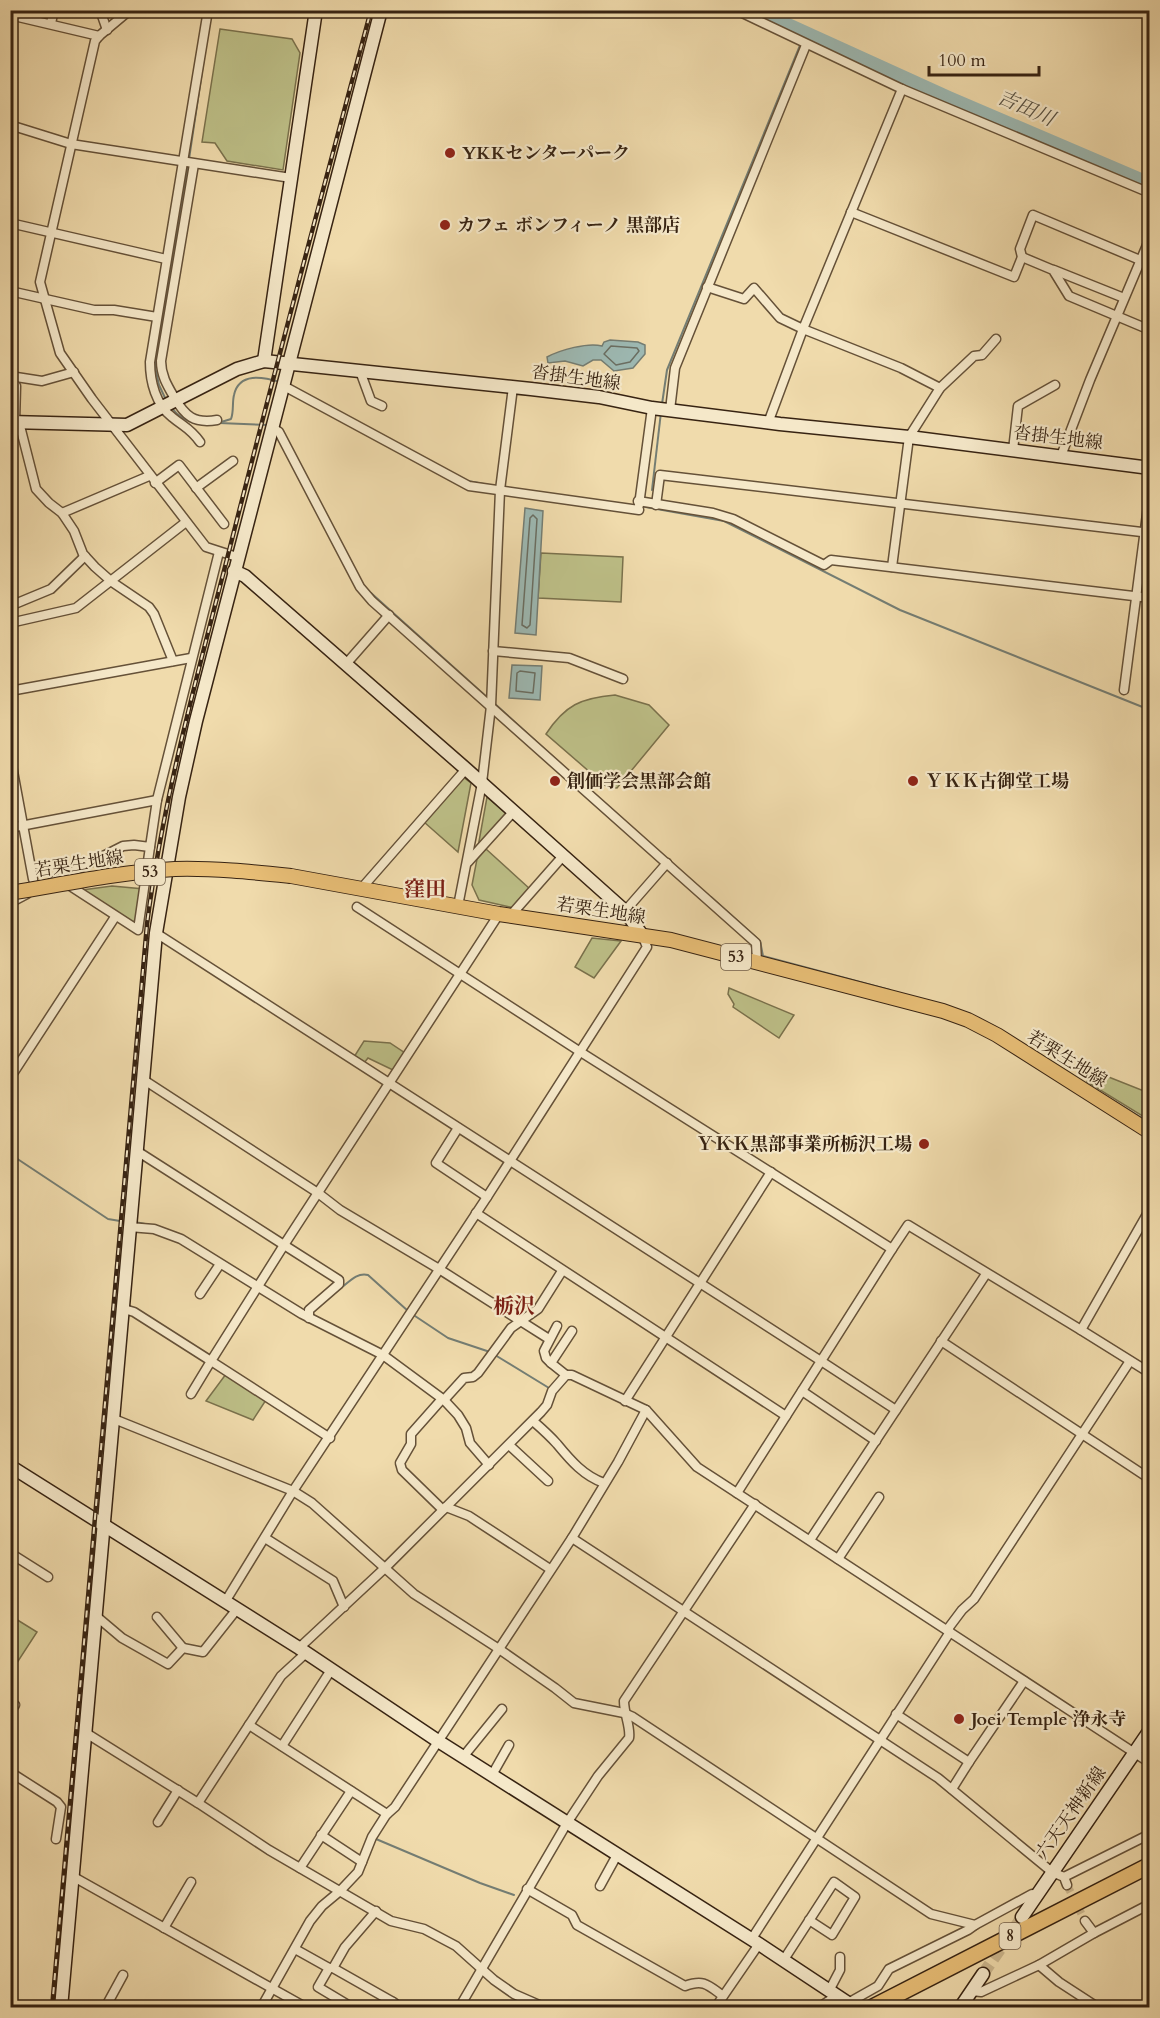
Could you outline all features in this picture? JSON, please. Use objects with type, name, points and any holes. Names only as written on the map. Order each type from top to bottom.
[{"type":"highway","name":"8","points":[[871,2007],[1149,1864]]},
{"type":"main road","name":"若栗生地線","points":[[10,893],[125,874],[176,869],[231,870],[291,876],[505,915],[671,940],[943,1011],[968,1020],[997,1035],[1149,1132]]},
{"type":"street","points":[[51,23],[54,10]]},
{"type":"street","points":[[100,10],[107,30]]},
{"type":"street","points":[[130,10],[94,41],[40,282],[60,353],[111,426],[206,547],[237,557]]},
{"type":"street","points":[[207,10],[150,362],[150,378],[170,404],[185,414],[196,419],[217,420]]},
{"type":"street","points":[[264,361],[316,10]]},
{"type":"street","points":[[66,2006],[72,1876],[156,933],[178,797],[237,557],[381,10]]},
{"type":"street","points":[[736,10],[902,89],[1149,193]]},
{"type":"street","points":[[10,15],[99,36]]},
{"type":"street","points":[[670,410],[675,368],[806,45]]},
{"type":"street","points":[[768,423],[803,329],[902,89]]},
{"type":"street","points":[[10,125],[71,144],[291,178]]},
{"type":"street","points":[[194,164],[161,371],[166,383],[173,418],[185,424],[200,442]]},
{"type":"street","points":[[852,212],[1014,277],[1023,257],[1020,249],[1033,215],[1140,260]]},
{"type":"street","points":[[10,223],[166,260]]},
{"type":"street","points":[[1061,456],[1149,238]]},
{"type":"street","points":[[1023,257],[1124,298]]},
{"type":"street","points":[[1053,270],[1069,296],[1149,330]]},
{"type":"street","points":[[707,287],[744,299],[754,288],[780,318],[901,368],[940,388]]},
{"type":"street","points":[[10,291],[94,310],[114,310],[157,317]]},
{"type":"street","points":[[892,567],[909,437],[940,388],[974,356],[982,355],[996,339]]},
{"type":"street","name":"沓掛生地線","points":[[15,422],[127,425],[237,369],[264,361],[599,397],[652,408],[768,423],[858,434],[909,437],[1149,468]]},
{"type":"street","points":[[360,371],[371,401],[382,406]]},
{"type":"street","points":[[10,377],[42,381],[74,372]]},
{"type":"street","points":[[10,377],[16,386],[15,422],[36,489],[62,513],[74,531],[85,556],[112,582],[149,607],[173,661]]},
{"type":"street","points":[[282,385],[469,486],[639,508],[657,505],[713,513],[733,519],[824,565],[831,560],[1149,598]]},
{"type":"street","points":[[1013,450],[1018,406],[1054,386]]},
{"type":"street","points":[[458,906],[482,783],[491,706],[500,490],[513,387]]},
{"type":"street","points":[[639,508],[652,408]]},
{"type":"street","points":[[271,427],[279,432],[360,587],[756,943],[757,962]]},
{"type":"street","points":[[196,488],[232,461]]},
{"type":"street","points":[[155,483],[178,465],[224,524]]},
{"type":"street","points":[[657,505],[660,474],[1147,532]]},
{"type":"street","points":[[62,513],[149,476]]},
{"type":"street","points":[[1124,690],[1147,532],[1149,490]]},
{"type":"street","points":[[10,623],[76,608],[186,522]]},
{"type":"street","points":[[59,879],[138,930],[157,800],[219,552]]},
{"type":"street","points":[[10,606],[51,589],[85,556]]},
{"type":"street","points":[[225,1602],[293,1491],[487,1197],[647,947],[642,935],[625,911],[245,576],[234,572]]},
{"type":"street","points":[[346,664],[389,615]]},
{"type":"street","points":[[494,651],[569,658],[623,679]]},
{"type":"street","points":[[10,691],[191,658]]},
{"type":"street","points":[[10,754],[33,879]]},
{"type":"street","points":[[360,890],[466,769]]},
{"type":"street","points":[[10,828],[157,800]]},
{"type":"street","points":[[468,862],[514,812]]},
{"type":"street","points":[[10,903],[123,846],[150,847]]},
{"type":"street","points":[[191,1394],[388,1083],[460,975],[505,915],[563,856]]},
{"type":"street","points":[[625,911],[667,863]]},
{"type":"street","points":[[357,907],[579,1052],[892,1249]]},
{"type":"street","points":[[10,1078],[115,917]]},
{"type":"street","points":[[156,933],[896,1410]]},
{"type":"street","points":[[144,1080],[340,1209],[549,1340]]},
{"type":"street","points":[[458,1128],[436,1163],[487,1197]]},
{"type":"street","points":[[136,1151],[339,1280],[339,1284],[309,1310],[309,1318]]},
{"type":"street","points":[[625,1401],[771,1172]]},
{"type":"street","points":[[1081,1330],[1149,1211]]},
{"type":"street","points":[[476,1213],[786,1416]]},
{"type":"street","points":[[737,1493],[908,1225],[1149,1372]]},
{"type":"street","points":[[129,1227],[154,1229],[181,1239],[309,1318],[383,1355],[409,1372],[443,1399],[458,1415],[466,1428],[470,1443],[489,1465]]},
{"type":"street","points":[[200,1294],[220,1264]]},
{"type":"street","points":[[550,1569],[469,1516],[445,1508],[402,1470],[400,1463],[411,1444],[411,1434],[464,1378],[473,1377],[511,1328],[538,1309],[562,1271]]},
{"type":"street","points":[[810,1540],[986,1274]]},
{"type":"street","points":[[124,1309],[134,1312],[330,1438]]},
{"type":"street","points":[[557,1326],[544,1351],[546,1358],[566,1375],[572,1375],[646,1410],[697,1467],[1149,1763]]},
{"type":"street","points":[[551,1363],[572,1330]]},
{"type":"street","points":[[941,1341],[1149,1479]]},
{"type":"street","points":[[715,2007],[815,1837],[948,1631],[962,1610],[974,1599],[1130,1361]]},
{"type":"street","points":[[198,1803],[281,1676],[344,1607],[532,1421],[547,1405],[552,1391],[566,1375]]},
{"type":"street","points":[[802,1391],[876,1441]]},
{"type":"street","points":[[261,2007],[310,1920],[358,1872],[372,1837],[387,1814],[395,1807],[572,1538],[646,1410]]},
{"type":"street","points":[[114,1419],[293,1491],[312,1503],[414,1594],[499,1649],[574,1703],[624,1713],[932,1914],[975,1925]]},
{"type":"street","points":[[532,1421],[557,1443],[571,1462],[594,1480],[604,1484]]},
{"type":"street","points":[[509,1445],[548,1481]]},
{"type":"street","points":[[10,1466],[303,1651],[438,1741],[848,2003],[878,1986],[889,1969],[968,1930],[1032,1894],[1037,1896]]},
{"type":"street","points":[[838,1559],[879,1497]]},
{"type":"street","points":[[459,2007],[567,1823],[598,1776],[629,1738],[624,1701],[755,1504]]},
{"type":"street","points":[[265,1538],[333,1581],[344,1607]]},
{"type":"street","points":[[572,1538],[938,1778],[1065,1881],[1149,1834]]},
{"type":"street","points":[[10,1553],[48,1577]]},
{"type":"street","points":[[157,1617],[183,1648],[203,1652],[237,1610]]},
{"type":"street","points":[[96,1616],[122,1638],[168,1664],[183,1648]]},
{"type":"street","points":[[282,1746],[331,1670]]},
{"type":"street","points":[[952,1789],[1024,1681]]},
{"type":"street","points":[[463,1757],[502,1709]]},
{"type":"street","points":[[896,1714],[969,1762]]},
{"type":"street","points":[[249,1725],[387,1814]]},
{"type":"street","name":"六天天神新線","points":[[1022,1917],[1149,1730]]},
{"type":"street","points":[[86,1733],[340,1892],[392,1922],[424,1929],[448,1942],[514,1994],[546,2007]]},
{"type":"street","points":[[492,1775],[509,1745]]},
{"type":"street","points":[[10,1772],[57,1802],[61,1807],[56,1839]]},
{"type":"street","points":[[158,1822],[178,1790]]},
{"type":"street","points":[[300,1868],[351,1791]]},
{"type":"street","points":[[321,1835],[362,1862]]},
{"type":"street","points":[[600,1886],[617,1855]]},
{"type":"street","points":[[72,1876],[307,2007]]},
{"type":"street","points":[[164,1928],[191,1882]]},
{"type":"street","points":[[783,1960],[809,1920],[834,1882],[855,1897],[832,1935],[809,1920]]},
{"type":"street","points":[[527,1889],[572,1915],[577,1925],[685,1986],[697,1981],[723,1996]]},
{"type":"street","points":[[971,1991],[981,1992],[1039,1965],[1149,1904]]},
{"type":"street","points":[[353,2007],[318,1987],[345,1947],[376,1911]]},
{"type":"street","points":[[1085,1921],[1094,1933]]},
{"type":"street","points":[[295,1949],[391,2005],[402,2007]]},
{"type":"street","points":[[818,2007],[833,1994],[840,1970],[840,1958]]},
{"type":"street","points":[[1039,1965],[1059,1982],[1099,2007]]},
{"type":"street","points":[[960,2007],[983,1974]]},
{"type":"street","points":[[105,2007],[123,1975]]},
{"type":"green space","points":[[220,29],[292,39],[300,53],[283,170],[227,161],[215,143],[202,142]]},
{"type":"green space","points":[[541,553],[623,557],[621,602],[538,598]]},
{"type":"green space","points":[[615,695],[649,705],[669,725],[617,788],[607,787],[546,734],[560,716],[575,705],[593,698]]},
{"type":"green space","points":[[463,777],[471,783],[458,852],[424,822]]},
{"type":"green space","points":[[487,797],[508,815],[478,847]]},
{"type":"green space","points":[[486,849],[530,889],[514,908],[479,900],[472,885],[477,859]]},
{"type":"green space","points":[[112,886],[144,889],[138,920],[130,923],[82,890]]},
{"type":"green space","points":[[592,938],[621,941],[594,978],[575,967]]},
{"type":"green space","points":[[729,988],[794,1015],[779,1038],[733,1007],[734,1004],[728,994]]},
{"type":"green space","points":[[364,1041],[390,1043],[405,1053],[393,1070],[368,1058],[364,1063],[354,1057]]},
{"type":"green space","points":[[1091,1070],[1149,1093],[1149,1120],[1087,1082]]},
{"type":"green space","points":[[226,1374],[266,1400],[253,1420],[206,1401]]},
{"type":"green space","points":[[11,1616],[37,1632],[11,1672]]},
{"type":"water","points":[[610,340],[638,342],[645,345],[645,354],[633,368],[614,371],[601,360],[593,360],[583,366],[565,361],[548,363],[547,357],[559,352],[574,347],[602,346],[604,342]]},
{"type":"water","points":[[525,508],[543,511],[536,635],[515,633]]},
{"type":"water","points":[[512,665],[542,666],[540,700],[509,698]]},
{"type":"waterway","points":[[208,34],[212,10]]},
{"type":"waterway","name":"吉田川","points":[[755,10],[949,98],[1150,184]]},
{"type":"waterway","points":[[662,404],[667,370],[801,43]]},
{"type":"waterway","points":[[189,159],[204,58]]},
{"type":"waterway","points":[[166,400],[159,385],[155,367],[188,164]]},
{"type":"waterway","points":[[171,407],[177,414],[191,422],[198,424],[222,422],[231,419],[234,395],[246,379],[259,378],[280,382]]},
{"type":"waterway","points":[[652,490],[661,412]]},
{"type":"waterway","points":[[219,423],[269,425]]},
{"type":"waterway","points":[[468,481],[489,485]]},
{"type":"waterway","points":[[640,506],[724,521],[900,610],[1150,710]]},
{"type":"waterway","points":[[371,593],[489,699]]},
{"type":"waterway","points":[[494,703],[561,764]]},
{"type":"waterway","points":[[711,897],[760,941],[763,956],[890,990]]},
{"type":"waterway","points":[[994,1026],[1073,1075]]},
{"type":"waterway","points":[[1093,1088],[1150,1123]]},
{"type":"waterway","points":[[10,1154],[108,1219],[126,1222]]},
{"type":"waterway","points":[[135,1222],[150,1225]]},
{"type":"waterway","points":[[164,1229],[181,1235]]},
{"type":"waterway","points":[[340,1289],[357,1276],[368,1275],[408,1311]]},
{"type":"waterway","points":[[412,1314],[448,1338],[490,1352]]},
{"type":"waterway","points":[[495,1355],[549,1388]]},
{"type":"waterway","points":[[376,1839],[514,1895]]},
{"type":"tunnel","points":[[1067,1885],[1085,1921]]},
{"type":"tunnel","points":[[983,1974],[1022,1917]]},
{"type":"railway","points":[[52,2008],[147,924],[154,878],[171,786],[192,695],[371,10]]},
{"type":"place","name":"YKKセンターパーク","points":[[450,153]]},
{"type":"place","name":"カフェ ボンフィーノ 黒部店","points":[[445,225]]},
{"type":"place","name":"創価学会黒部会館","points":[[555,781]]},
{"type":"place","name":"ＹＫＫ古御堂工場","points":[[913,781]]},
{"type":"place","name":"ＹＫＫ黒部事業所栃沢工場","points":[[924,1144]]},
{"type":"place","name":"Joei Temple 浄永寺","points":[[959,1719]]},
{"type":"district","name":"窪田","points":[[425,889]]},
{"type":"district","name":"栃沢","points":[[514,1306]]}]
